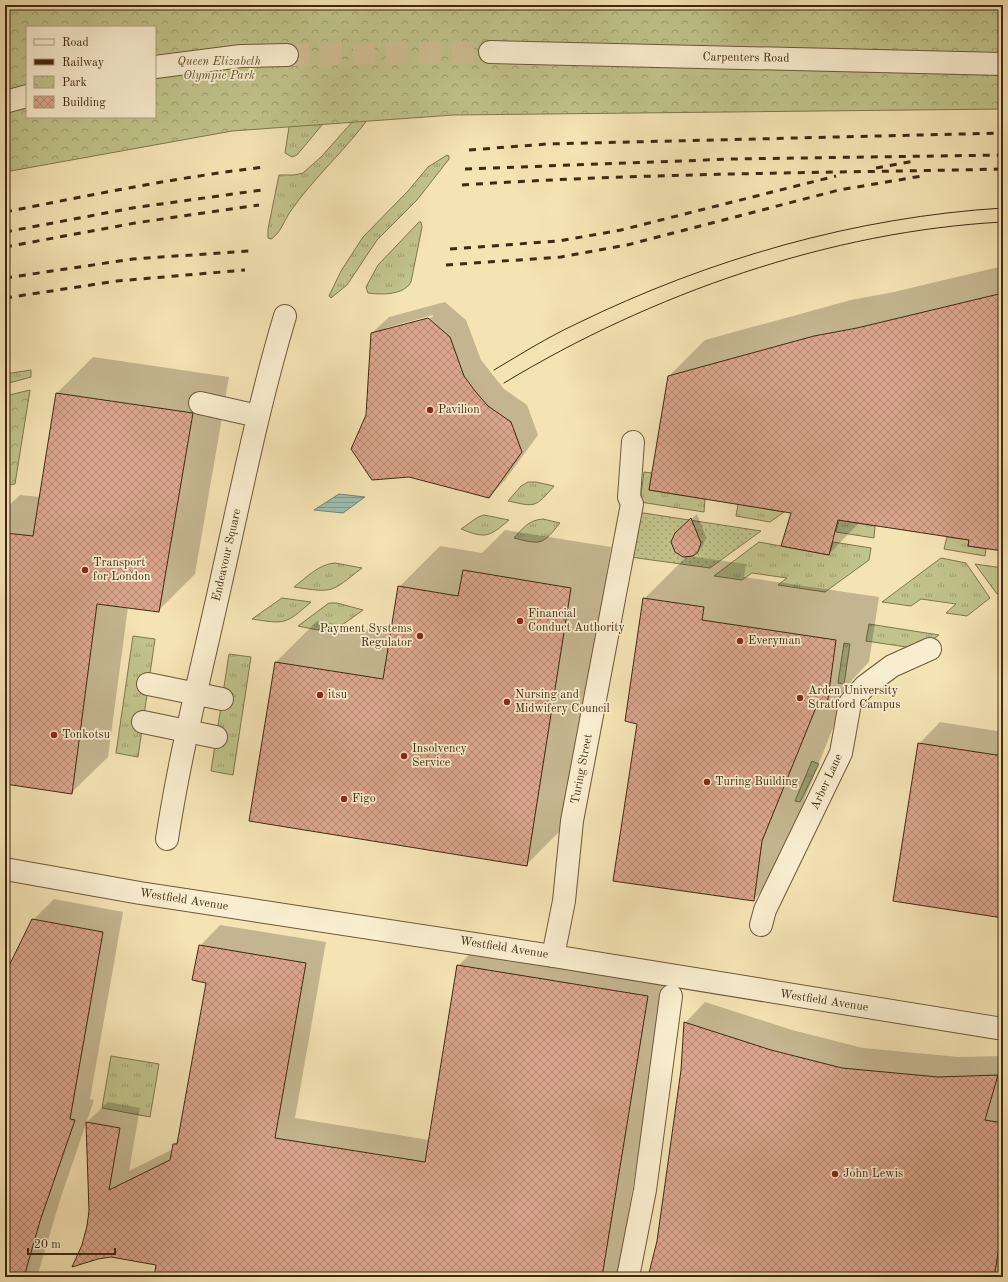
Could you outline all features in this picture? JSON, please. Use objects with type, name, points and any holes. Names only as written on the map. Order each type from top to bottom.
[{"type":"street","name":"Carpenters Road","points":[[490,52],[1003,64]]},
{"type":"street","points":[[156,67],[241,56],[287,55]]},
{"type":"street","points":[[5,102],[26,96]]},
{"type":"street","name":"Endeavour Square","points":[[167,839],[187,730],[258,416],[285,316]]},
{"type":"street","points":[[200,403],[258,416]]},
{"type":"street","name":"Turing Street","points":[[553,956],[564,901],[572,821],[632,504],[629,497],[633,442]]},
{"type":"street","name":"Arber Lane","points":[[761,925],[766,910],[841,753],[850,703],[865,686],[892,666],[930,649]]},
{"type":"street","points":[[148,684],[222,699]]},
{"type":"street","points":[[143,722],[216,737]]},
{"type":"street","name":"Westfield Avenue","points":[[5,869],[140,893],[553,956],[1003,1029]]},
{"type":"street","points":[[628,1277],[645,1190],[671,996]]},
{"type":"green space","name":"Queen Elizabeth Olympic Park","points":[[5,5],[1003,5],[1003,109],[453,115],[232,131],[5,172]]},
{"type":"green space","points":[[332,113],[297,155],[292,157],[285,153],[291,114]]},
{"type":"green space","points":[[371,115],[299,199],[277,234],[271,239],[268,238],[268,229],[279,175],[294,175],[303,173],[321,157],[353,121]]},
{"type":"green space","points":[[447,155],[449,156],[449,159],[417,200],[377,240],[347,285],[331,298],[329,296],[341,271],[363,237],[408,191],[428,167]]},
{"type":"green space","points":[[419,222],[421,222],[422,227],[411,282],[408,286],[398,292],[386,294],[368,293],[366,287],[378,265]]},
{"type":"green space","points":[[31,370],[31,377],[5,384],[5,374]]},
{"type":"green space","points":[[30,390],[15,484],[5,486],[5,396]]},
{"type":"green space","points":[[644,472],[652,473],[649,490],[705,499],[704,512],[640,502]]},
{"type":"green space","points":[[528,482],[536,482],[554,486],[543,498],[534,504],[530,505],[508,501],[521,486]]},
{"type":"green space","points":[[738,504],[784,512],[770,522],[736,516]]},
{"type":"green space","points":[[637,512],[761,531],[710,568],[630,557]]},
{"type":"green space","points":[[484,515],[509,520],[497,530],[487,535],[476,534],[461,529],[478,517]]},
{"type":"green space","points":[[543,519],[560,523],[545,539],[530,542],[514,538],[530,523]]},
{"type":"green space","points":[[839,520],[875,526],[874,538],[836,532]]},
{"type":"green space","points":[[947,537],[969,540],[968,546],[986,549],[985,556],[944,549]]},
{"type":"green space","points":[[759,542],[829,555],[833,542],[871,548],[869,560],[825,592],[778,585],[787,578],[752,573],[742,580],[714,576]]},
{"type":"green space","points":[[941,558],[966,563],[990,598],[967,616],[946,613],[956,604],[921,599],[911,606],[882,602]]},
{"type":"green space","points":[[335,563],[362,568],[337,587],[331,589],[317,590],[294,587],[318,568]]},
{"type":"green space","points":[[975,564],[1003,568],[1003,590],[997,594]]},
{"type":"green space","points":[[282,598],[311,602],[290,619],[284,621],[271,622],[252,619]]},
{"type":"green space","points":[[329,603],[337,603],[363,610],[339,627],[333,629],[319,630],[298,626]]},
{"type":"green space","points":[[869,624],[939,635],[920,649],[866,641]]},
{"type":"green space","points":[[133,636],[155,639],[138,757],[116,753]]},
{"type":"green space","points":[[844,643],[850,644],[844,684],[838,683]]},
{"type":"green space","points":[[229,654],[251,657],[233,775],[211,771]]},
{"type":"green space","points":[[812,761],[819,764],[800,802],[795,801]]},
{"type":"green space","points":[[111,1056],[159,1064],[150,1117],[102,1108]]},
{"type":"water","points":[[339,494],[365,497],[343,513],[314,510]]},
{"type":"building","points":[[1003,293],[1003,551],[968,546],[969,540],[838,520],[829,555],[781,546],[791,513],[649,490],[668,376],[814,336],[857,328]]},
{"type":"building","name":"Pavilion","points":[[428,318],[450,337],[464,376],[475,391],[488,406],[511,422],[522,452],[489,498],[409,477],[372,480],[351,449],[366,415],[371,333]]},
{"type":"building","name":"Transport for London","points":[[56,393],[193,413],[159,612],[97,604],[72,794],[5,784],[5,533],[33,536]]},
{"type":"building","points":[[691,518],[701,543],[698,552],[693,556],[683,557],[675,552],[671,542],[675,533]]},
{"type":"building","points":[[463,570],[571,588],[527,866],[249,821],[275,662],[383,679],[398,586],[458,596]]},
{"type":"building","name":"Turing Building","points":[[643,598],[704,607],[702,620],[836,640],[827,706],[817,705],[762,841],[754,901],[613,881],[637,724],[625,721]]},
{"type":"building","points":[[918,743],[1003,756],[1003,918],[893,901]]},
{"type":"building","points":[[32,919],[103,932],[70,1119],[75,1120],[40,1221],[24,1277],[5,1277],[5,974]]},
{"type":"building","points":[[199,945],[306,963],[275,1138],[425,1162],[457,965],[648,996],[602,1277],[154,1277],[156,1265],[111,1257],[98,1259],[72,1267],[82,1245],[89,1211],[86,1122],[120,1128],[109,1190],[170,1160],[173,1144],[177,1144],[206,983],[192,980]]},
{"type":"building","name":"John Lewis","points":[[684,1022],[771,1050],[842,1068],[938,1077],[998,1075],[985,1120],[1003,1123],[1003,1225],[994,1277],[648,1277],[657,1241],[681,1070]]},
{"type":"tunnel","points":[[287,55],[490,52]]},
{"type":"tram line","points":[[494,370],[555,334],[626,301],[731,261],[784,245],[893,221],[948,213],[1003,208]]},
{"type":"tram line","points":[[504,383],[561,351],[620,322],[681,295],[744,272],[808,253],[873,238],[938,228],[1003,222]]},
{"type":"railway","points":[[469,150],[547,144],[1003,133]]},
{"type":"railway","points":[[465,169],[733,159],[1003,155]]},
{"type":"railway","points":[[876,168],[915,161]]},
{"type":"railway","points":[[5,212],[167,181],[265,167]]},
{"type":"railway","points":[[462,185],[597,178],[732,174],[1003,169]]},
{"type":"railway","points":[[450,249],[559,241],[621,230],[836,176]]},
{"type":"railway","points":[[446,265],[561,257],[627,245],[839,190],[922,176]]},
{"type":"railway","points":[[5,232],[132,208],[262,190]]},
{"type":"railway","points":[[5,247],[135,223],[259,205]]},
{"type":"railway","points":[[5,278],[133,259],[249,251]]},
{"type":"railway","points":[[5,298],[117,281],[245,270]]},
{"type":"place","name":"Pavilion","points":[[430,410]]},
{"type":"place","name":"Transport for London","points":[[85,570]]},
{"type":"place","name":"Financial Conduct Authority","points":[[520,621]]},
{"type":"place","name":"Payment Systems Regulator","points":[[420,636]]},
{"type":"place","name":"Everyman","points":[[740,641]]},
{"type":"place","name":"itsu","points":[[320,695]]},
{"type":"place","name":"Arden University Stratford Campus","points":[[800,698]]},
{"type":"place","name":"Nursing and Midwifery Council","points":[[507,702]]},
{"type":"place","name":"Tonkotsu","points":[[54,735]]},
{"type":"place","name":"Insolvency Service","points":[[404,756]]},
{"type":"place","name":"Turing Building","points":[[707,782]]},
{"type":"place","name":"Figo","points":[[344,799]]},
{"type":"place","name":"John Lewis","points":[[835,1174]]}]
